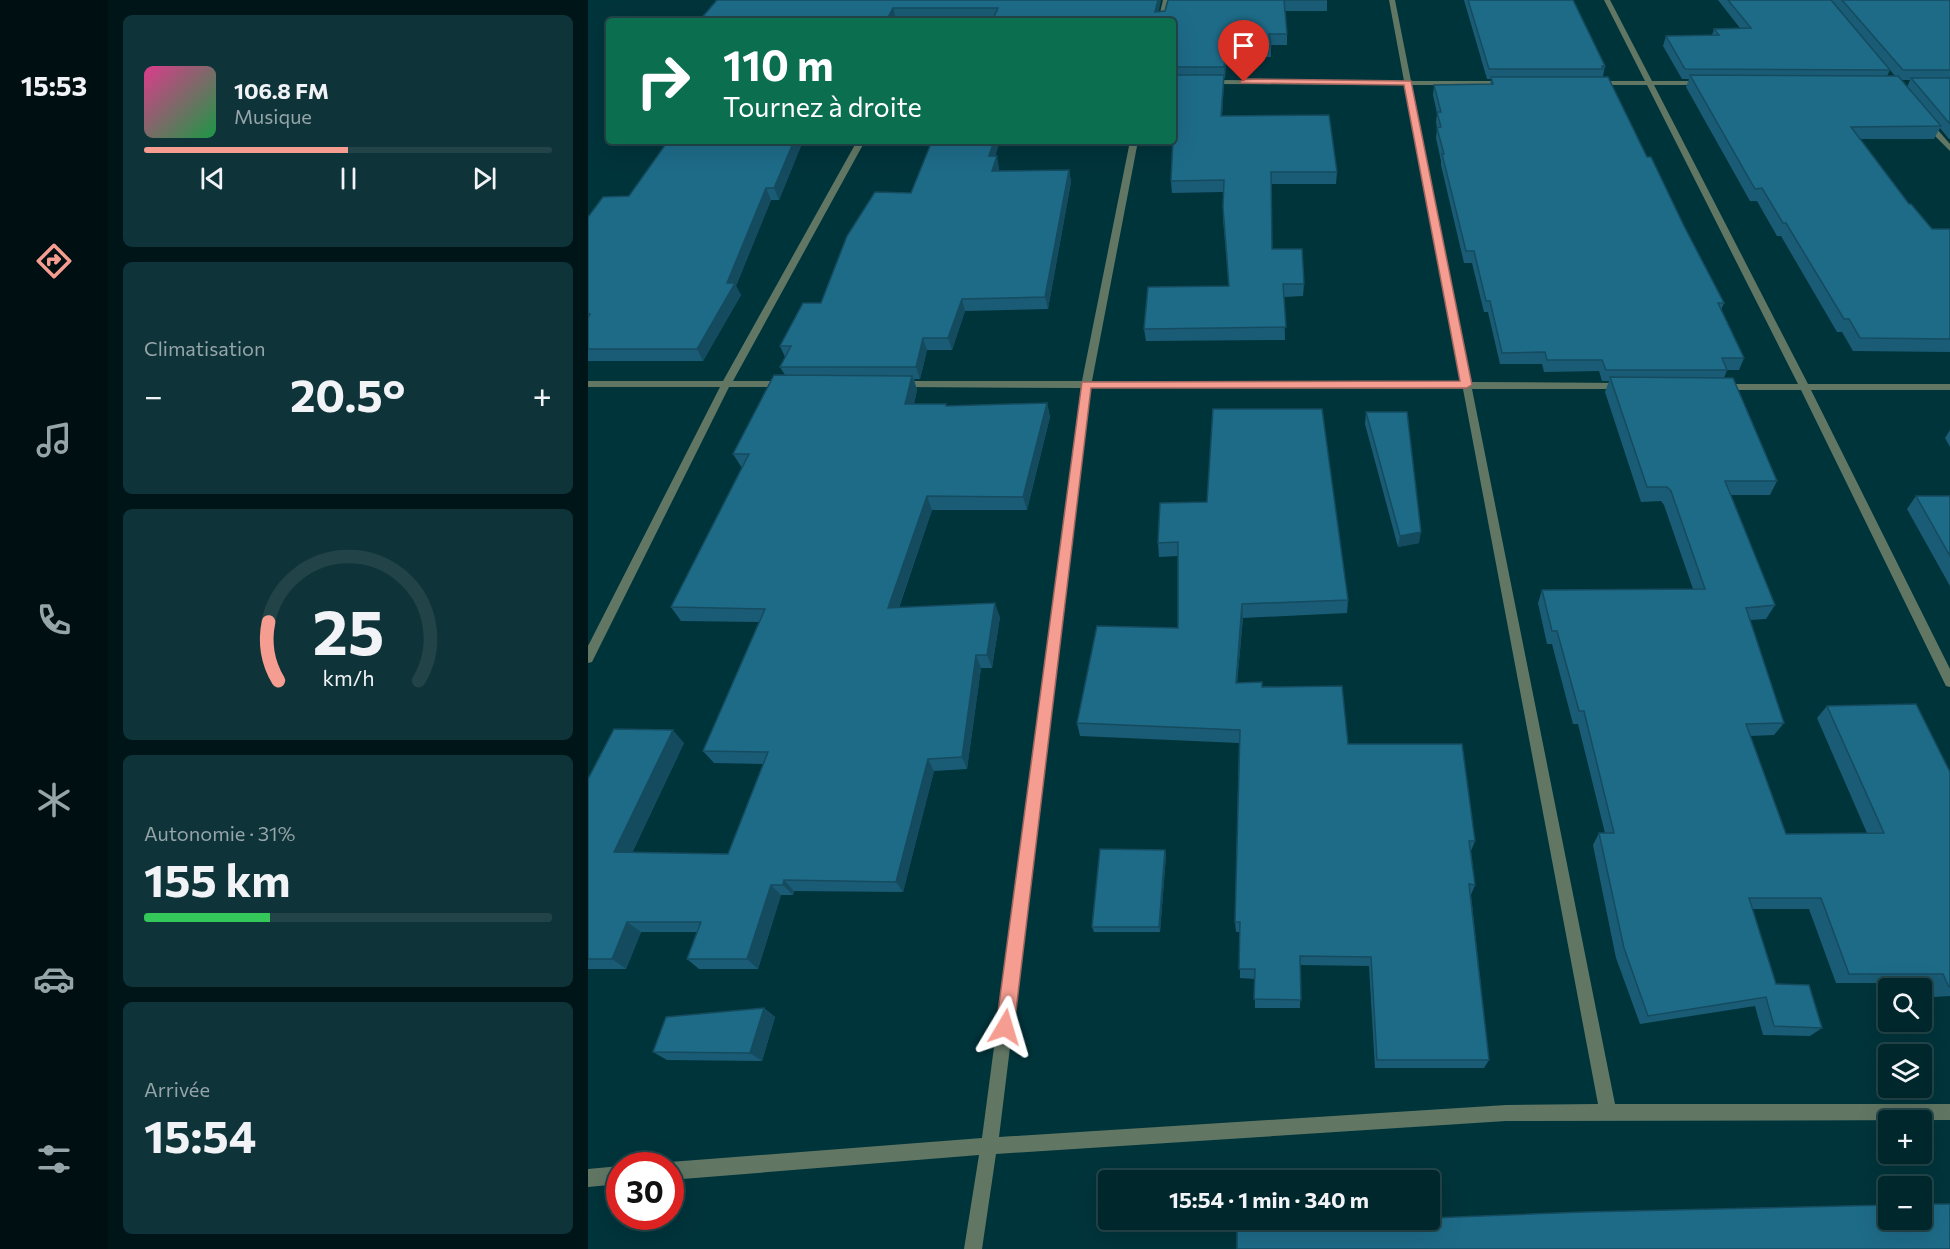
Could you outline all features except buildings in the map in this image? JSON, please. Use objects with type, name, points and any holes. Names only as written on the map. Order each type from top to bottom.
[{"type":"street","points":[[1162,18],[1166,0]]},
{"type":"street","points":[[1392,0],[1608,1113]]},
{"type":"street","points":[[1607,0],[1805,388],[1950,681]]},
{"type":"street","points":[[1197,82],[1512,83]]},
{"type":"street","points":[[1581,83],[1708,83]]},
{"type":"street","points":[[1921,116],[1950,149]]},
{"type":"street","points":[[588,658],[726,384],[859,144]]},
{"type":"street","points":[[973,1249],[990,1146],[1086,384],[1133,144]]},
{"type":"street","points":[[588,384],[798,384]]},
{"type":"street","points":[[894,384],[1630,386]]},
{"type":"street","points":[[1712,387],[1950,387]]},
{"type":"street","points":[[684,1170],[990,1146],[1506,1113],[1950,1112]]},
{"type":"street","points":[[588,1178],[606,1176]]},
{"type":"route","points":[[1005,1027],[1086,384],[1467,385],[1408,82],[1244,82]]}]
